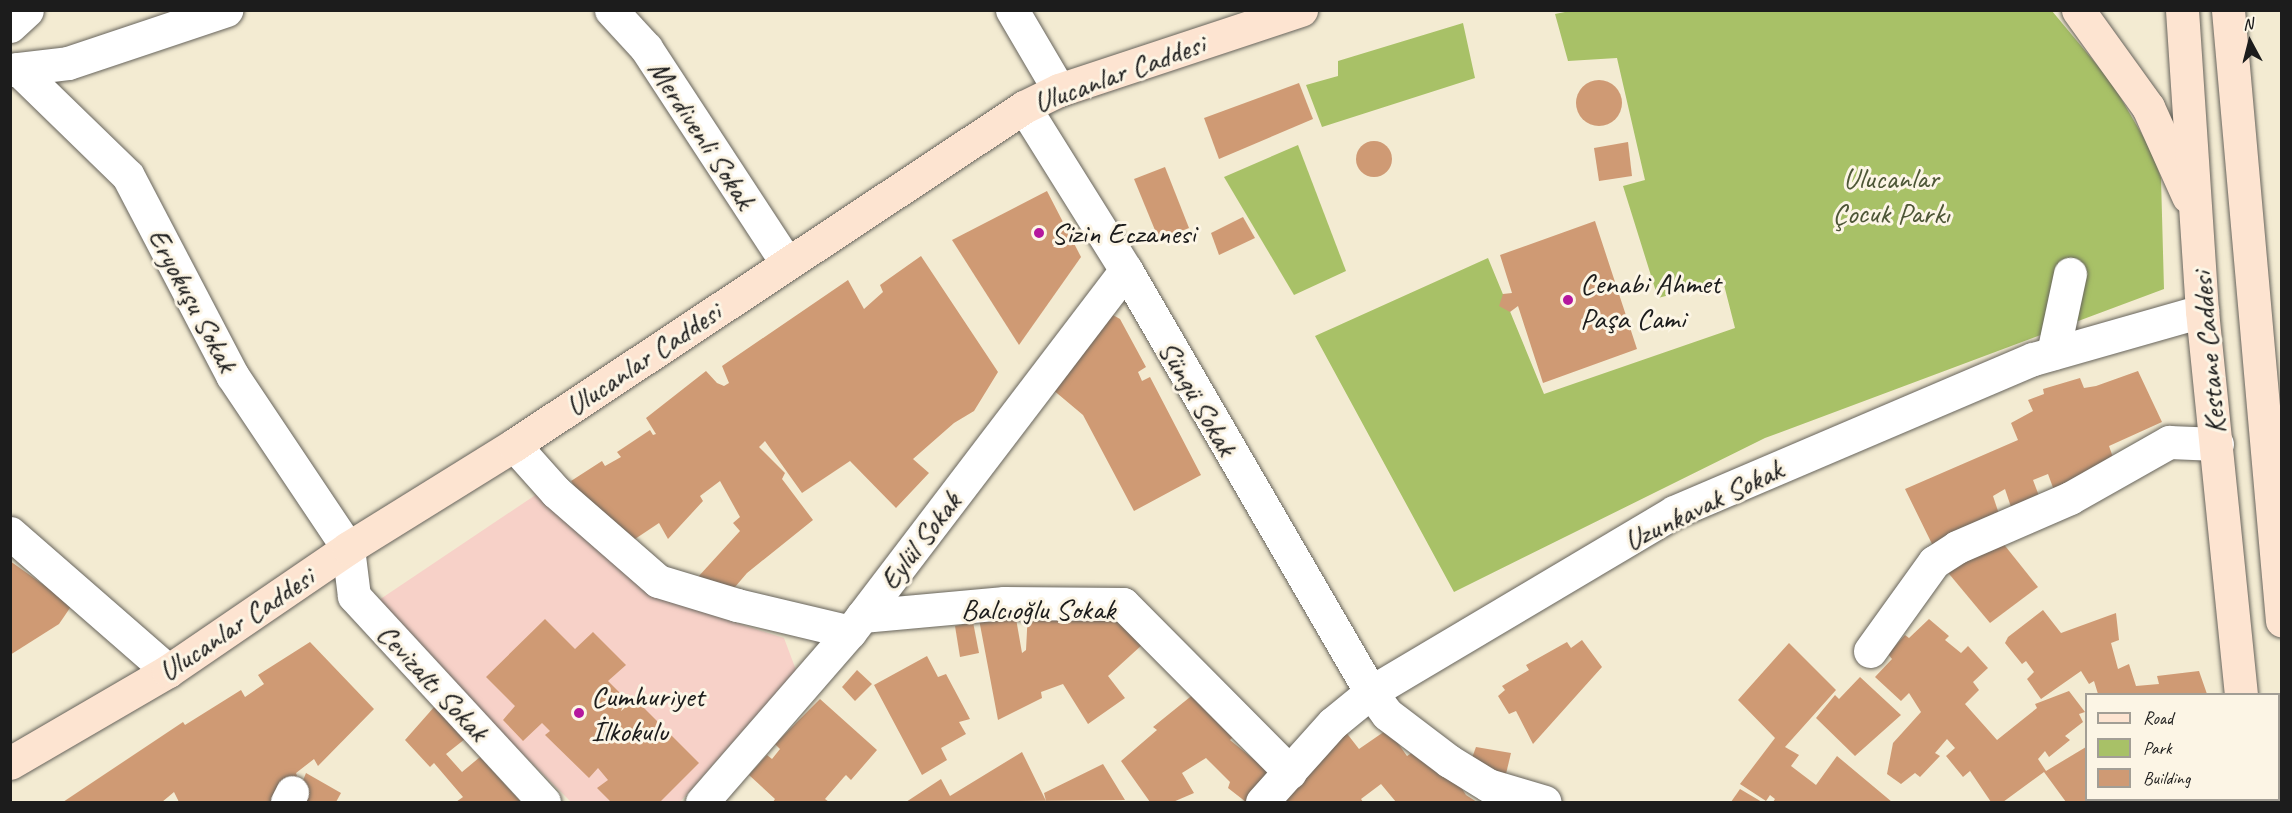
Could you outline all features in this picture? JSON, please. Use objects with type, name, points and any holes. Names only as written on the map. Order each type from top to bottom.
[{"type":"main road","name":"Ulucanlar Caddesi","points":[[10,763],[168,671],[348,548],[514,445],[786,262],[1024,106],[1059,90],[1302,10]]},
{"type":"main road","points":[[2078,10],[2148,107],[2197,217]]},
{"type":"main road","name":"Kestane Caddesi","points":[[2182,10],[2202,310],[2241,693]]},
{"type":"main road","name":"Kestane Caddesi","points":[[2228,10],[2275,499],[2282,621]]},
{"type":"street","points":[[10,26],[27,10]]},
{"type":"street","points":[[14,69],[68,63],[226,10]]},
{"type":"street","name":"Merdivenli Sokak","points":[[611,10],[646,48],[786,262]]},
{"type":"street","points":[[1012,10],[1059,90]]},
{"type":"street","name":"Eryokuşu Sokak","points":[[14,69],[128,176],[232,375],[348,548]]},
{"type":"street","name":"Süngü Sokak","points":[[1024,106],[1125,270],[1371,692],[1387,714],[1449,761],[1488,785],[1545,802]]},
{"type":"street","name":"Eylül Sokak","points":[[702,802],[856,624],[1125,270]]},
{"type":"street","points":[[2053,353],[2070,274]]},
{"type":"street","name":"Uzunkavak Sokak","points":[[1262,802],[1333,723],[1371,692],[1674,512],[2053,353],[2202,310]]},
{"type":"street","points":[[1870,651],[1934,562],[1957,547],[2070,498],[2169,442],[2217,444]]},
{"type":"street","name":"Balcıoğlu Sokak","points":[[514,445],[556,492],[658,581],[737,605],[856,624],[1004,603],[1123,604],[1290,772]]},
{"type":"street","points":[[10,533],[168,671]]},
{"type":"street","name":"Cevizaltı Sokak","points":[[348,548],[354,596],[544,802]]},
{"type":"shaded area","points":[[540,492],[640,586],[667,601],[784,638],[796,670],[680,802],[571,802],[373,604]]},
{"type":"green space","name":"Ulucanlar Çocuk Parkı","points":[[1575,10],[2052,11],[2112,83],[2151,150],[2161,178],[2164,289],[1765,438],[1454,592],[1315,336],[1488,258],[1544,394],[1735,328],[1723,281],[1658,298],[1623,186],[1645,180],[1617,58],[1568,61],[1555,14]]},
{"type":"green space","points":[[1463,23],[1475,78],[1322,127],[1306,85],[1338,76],[1338,61]]},
{"type":"green space","points":[[1298,145],[1346,271],[1294,295],[1224,177]]},
{"type":"building","points":[[1599,80],[1615,87],[1622,103],[1615,119],[1599,126],[1583,119],[1576,103],[1583,87]]},
{"type":"building","points":[[1299,83],[1313,119],[1219,159],[1204,118]]},
{"type":"building","points":[[1374,141],[1387,146],[1392,159],[1387,172],[1374,177],[1361,172],[1356,159],[1361,146]]},
{"type":"building","points":[[1628,142],[1632,176],[1599,181],[1594,148]]},
{"type":"building","points":[[1165,167],[1189,228],[1159,240],[1134,179]]},
{"type":"building","points":[[1047,191],[1081,257],[1019,345],[952,240]]},
{"type":"building","points":[[1243,217],[1255,238],[1219,255],[1211,233]]},
{"type":"building","name":"Cenabi Ahmet Paşa Cami","points":[[1595,221],[1637,349],[1543,383],[1518,306],[1510,312],[1499,306],[1503,294],[1512,293],[1500,255]]},
{"type":"building","points":[[921,256],[998,372],[974,411],[954,423],[913,459],[929,473],[896,508],[850,461],[802,493],[765,441],[759,447],[785,473],[782,479],[813,520],[747,573],[729,594],[698,577],[740,531],[733,523],[740,517],[720,481],[700,496],[703,501],[668,539],[659,523],[623,547],[592,514],[571,481],[602,461],[605,466],[621,457],[617,452],[650,430],[653,435],[656,434],[646,418],[706,371],[717,383],[724,386],[729,383],[722,366],[848,280],[864,309],[883,292],[880,285]]},
{"type":"building","points":[[1104,310],[1120,319],[1146,367],[1138,372],[1142,381],[1150,377],[1201,475],[1134,511],[1083,415],[1052,389]]},
{"type":"building","points":[[2138,371],[2162,422],[2109,446],[2115,463],[2055,493],[2048,474],[2033,480],[2042,504],[2014,516],[2005,489],[1993,496],[2002,523],[1934,548],[1905,489],[2018,440],[2011,423],[2033,411],[2028,400],[2044,394],[2043,389],[2080,378],[2084,388],[2096,386]]},
{"type":"building","points":[[2002,542],[2038,587],[1990,623],[1940,563]]},
{"type":"building","points":[[10,561],[72,605],[59,624],[10,655]]},
{"type":"building","points":[[1014,607],[1022,653],[1026,650],[1028,611],[1113,613],[1143,644],[1108,676],[1125,698],[1088,724],[1063,684],[1041,692],[1042,698],[998,720],[978,614]]},
{"type":"building","points":[[2043,610],[2061,633],[2116,613],[2119,640],[2111,643],[2118,669],[2129,664],[2136,686],[2159,684],[2157,676],[2199,671],[2207,693],[2098,693],[2094,681],[2089,684],[2081,671],[2041,699],[2027,679],[2034,672],[2026,661],[2022,664],[2005,643],[2008,637]]},
{"type":"building","name":"Cumhuriyet İlkokulu","points":[[545,619],[575,649],[593,632],[626,665],[608,681],[632,705],[637,701],[699,763],[660,802],[611,802],[597,788],[608,780],[598,768],[589,778],[545,735],[550,731],[542,723],[523,741],[503,720],[515,706],[486,677]]},
{"type":"building","points":[[1929,619],[1949,636],[1945,640],[1961,653],[1968,646],[1988,668],[1973,682],[1979,690],[1965,704],[1997,740],[2037,708],[2035,704],[2069,691],[2085,712],[2079,714],[2083,722],[2065,736],[2070,740],[2049,757],[2045,751],[2038,759],[2046,771],[2085,748],[2085,801],[2094,802],[2066,802],[2044,772],[2003,802],[1991,802],[1970,771],[1963,777],[1946,756],[1955,748],[1947,739],[1935,753],[1940,756],[1920,777],[1915,773],[1901,784],[1887,774],[1893,743],[1921,712],[1909,693],[1901,701],[1875,677],[1892,659],[1888,654],[1905,635],[1909,638]]},
{"type":"building","points":[[973,622],[979,653],[960,657],[955,626]]},
{"type":"building","points":[[1582,640],[1602,667],[1533,744],[1516,711],[1509,714],[1498,696],[1505,690],[1502,686],[1529,670],[1526,665],[1567,642],[1571,648]]},
{"type":"building","points":[[310,642],[374,709],[318,766],[314,759],[296,773],[298,779],[269,802],[179,802],[174,792],[162,802],[63,802],[183,722],[185,725],[241,690],[245,697],[264,684],[258,675]]},
{"type":"building","points":[[1789,643],[1836,690],[1785,747],[1799,755],[1791,766],[1816,785],[1837,756],[1892,802],[1773,802],[1775,799],[1770,795],[1766,801],[1740,784],[1775,738],[1738,700]]},
{"type":"building","points":[[927,656],[938,677],[946,674],[970,719],[959,722],[966,734],[941,748],[947,760],[922,775],[874,685]]},
{"type":"building","points":[[857,670],[872,684],[855,701],[842,687]]},
{"type":"building","points":[[1860,677],[1901,715],[1855,756],[1816,718],[1835,695],[1839,699]]},
{"type":"building","points":[[1195,693],[1234,736],[1230,740],[1278,779],[1246,802],[1228,788],[1230,782],[1206,758],[1182,773],[1194,793],[1173,802],[1150,802],[1121,761],[1157,730],[1153,727]]},
{"type":"building","points":[[820,699],[877,750],[851,780],[846,775],[844,777],[825,799],[829,802],[773,802],[775,799],[749,775],[767,755],[772,759],[780,749],[775,744]]},
{"type":"building","points":[[435,706],[465,739],[446,754],[462,772],[480,757],[521,802],[456,802],[463,797],[434,763],[430,767],[405,740]]},
{"type":"building","points":[[1388,729],[1407,756],[1424,745],[1447,765],[1466,795],[1477,802],[1396,802],[1381,784],[1361,799],[1363,802],[1270,802],[1345,731],[1359,749]]},
{"type":"building","points":[[1476,747],[1511,753],[1505,778],[1469,766]]},
{"type":"building","points":[[1022,752],[1046,801],[906,802],[941,779],[950,796]]},
{"type":"building","points":[[1103,764],[1125,800],[1046,801],[1044,793]]},
{"type":"building","points":[[306,773],[341,793],[336,802],[294,802]]},
{"type":"building","points":[[1740,789],[1762,802],[1731,802]]},
{"type":"place","name":"Sizin Eczanesi","points":[[1039,233]]},
{"type":"place","name":"Cenabi Ahmet Paşa Cami","points":[[1568,300]]},
{"type":"place","name":"Cumhuriyet İlkokulu","points":[[579,713]]}]
